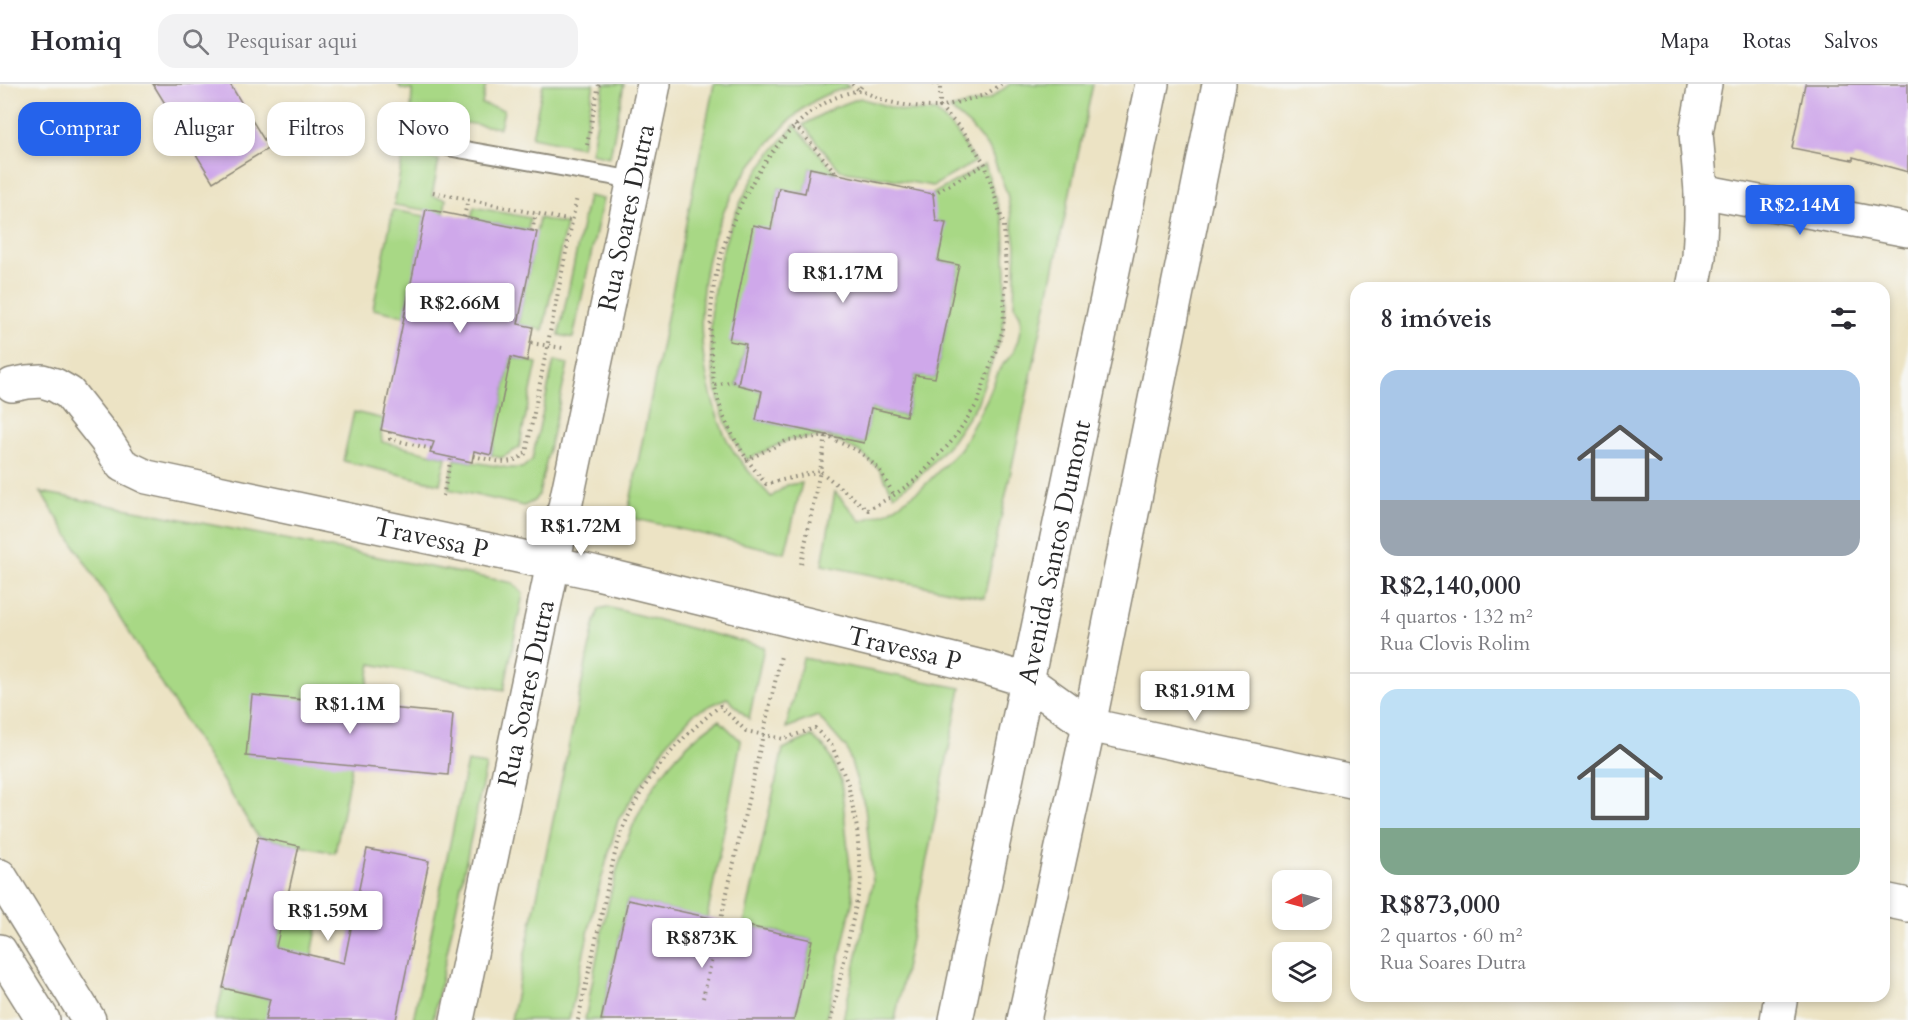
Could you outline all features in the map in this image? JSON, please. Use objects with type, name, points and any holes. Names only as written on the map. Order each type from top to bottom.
[{"type":"street","name":"Rua Soares Dutra","points":[[458,1020],[654,84]]},
{"type":"street","name":"Avenida Santos Dumont","points":[[956,1020],[1152,84]]},
{"type":"street","points":[[1024,1020],[1089,725],[1219,84]]},
{"type":"street","points":[[1695,282],[1699,257],[1701,191],[1696,133],[1705,84]]},
{"type":"street","points":[[1701,191],[1908,230]]},
{"type":"street","name":"Travessa P","points":[[12,385],[42,381],[69,393],[106,440],[122,465],[147,477],[554,563],[990,669],[1026,680],[1089,725]]},
{"type":"street","points":[[1089,725],[1350,781]]},
{"type":"street","points":[[0,876],[9,913],[88,1020]]},
{"type":"street","points":[[1890,901],[1908,905]]},
{"type":"street","points":[[0,951],[43,1020]]},
{"type":"street","points":[[1777,1020],[1780,1002]]},
{"type":"lane","points":[[470,151],[634,180]]},
{"type":"path","points":[[473,456],[505,463],[518,460],[526,453],[599,84]]},
{"type":"path","points":[[852,84],[859,90],[906,106],[940,107],[985,95],[1001,84]]},
{"type":"path","points":[[820,471],[766,484],[746,460],[726,424],[715,385],[710,322],[718,266],[737,210],[762,164],[795,125],[828,102],[859,90],[863,84]]},
{"type":"path","points":[[820,471],[868,510],[918,478],[952,441],[977,404],[1003,330],[1006,276],[1004,226],[985,164],[964,132],[940,107],[940,84],[932,84]]},
{"type":"path","points":[[795,125],[836,173]]},
{"type":"path","points":[[933,194],[985,164]]},
{"type":"path","points":[[433,192],[572,221]]},
{"type":"path","points":[[464,218],[468,199]]},
{"type":"path","points":[[532,231],[536,213]]},
{"type":"path","points":[[531,343],[568,349]]},
{"type":"path","points":[[715,385],[739,380]]},
{"type":"path","points":[[390,432],[390,439],[432,449]]},
{"type":"path","points":[[746,460],[788,440],[826,436],[860,452],[879,469],[894,495]]},
{"type":"path","points":[[801,564],[826,436]]},
{"type":"path","points":[[443,495],[451,458]]},
{"type":"path","points":[[703,998],[784,645]]},
{"type":"path","points":[[578,1020],[616,849],[629,815],[647,783],[666,757],[696,724],[720,706],[746,731],[783,739],[815,728],[832,746],[848,784],[857,828],[861,882],[831,1020]]},
{"type":"green space","points":[[398,84],[486,84],[482,104],[504,110],[500,128],[470,124],[470,102],[411,102],[412,90],[401,89]]},
{"type":"green space","points":[[543,84],[594,84],[582,147],[532,137]]},
{"type":"green space","points":[[604,84],[624,84],[610,157],[591,153]]},
{"type":"green space","points":[[714,84],[845,84],[849,87],[822,96],[811,103],[795,115],[762,151],[740,182],[723,214],[711,248],[704,282],[701,318],[703,354],[710,390],[725,436],[743,464],[771,497],[787,485],[802,483],[785,553],[627,517]]},
{"type":"green space","points":[[1010,84],[1093,84],[984,598],[822,565],[835,492],[861,521],[888,512],[921,489],[961,448],[987,399],[1000,368],[1013,353],[1021,325],[1020,315],[1014,305],[1016,245],[1007,193],[990,150],[970,126],[950,109],[990,99]]},
{"type":"green space","points":[[860,98],[903,111],[936,112],[957,133],[975,162],[933,186],[840,170],[803,125],[833,108]]},
{"type":"green space","points":[[795,125],[836,173],[810,168],[805,193],[779,188],[771,229],[730,341],[746,344],[737,385],[762,391],[757,420],[864,443],[871,408],[906,416],[915,375],[935,378],[959,265],[938,261],[945,223],[928,219],[933,194],[985,164],[1004,226],[1006,276],[1003,330],[977,404],[952,441],[918,478],[894,495],[879,469],[860,452],[826,436],[788,440],[746,460],[728,428],[717,391],[712,358],[711,324],[714,290],[721,256],[746,192],[774,149]]},
{"type":"green space","points":[[403,156],[424,156],[439,160],[432,196],[446,199],[444,213],[394,205]]},
{"type":"green space","points":[[588,196],[603,199],[573,338],[559,335]]},
{"type":"green space","points":[[474,207],[530,218],[528,230],[471,219]]},
{"type":"green space","points":[[393,210],[425,216],[405,316],[373,309]]},
{"type":"green space","points":[[539,218],[566,224],[543,330],[518,324]]},
{"type":"green space","points":[[511,357],[537,363],[519,448],[501,458],[491,455]]},
{"type":"green space","points":[[554,361],[568,364],[539,494],[534,501],[524,506],[448,489],[455,459],[509,468],[522,468],[532,460]]},
{"type":"green space","points":[[354,412],[384,419],[381,431],[382,442],[446,457],[440,484],[343,461]]},
{"type":"green space","points":[[41,492],[513,583],[523,594],[504,690],[371,664],[335,853],[258,837]]},
{"type":"green space","points":[[607,607],[764,647],[749,719],[727,698],[694,713],[668,742],[618,820],[595,902],[569,1020],[511,1020],[595,621],[599,609]]},
{"type":"green space","points":[[803,658],[961,688],[895,1020],[843,1020],[873,882],[865,807],[847,749],[818,716],[786,728]]},
{"type":"green space","points":[[719,720],[741,741],[707,918],[628,900],[601,1020],[585,1020],[610,895],[622,854],[638,815],[658,780],[685,747]]},
{"type":"green space","points":[[812,736],[827,750],[841,781],[853,899],[826,1020],[794,1020],[812,940],[744,924],[783,749]]},
{"type":"green space","points":[[467,762],[486,765],[433,1020],[413,1020]]},
{"type":"green space","points":[[283,915],[318,923],[305,991],[268,982]]},
{"type":"green space","points":[[223,988],[301,1006],[298,1020],[215,1020]]},
{"type":"building","points":[[153,84],[230,84],[241,102],[164,102]]},
{"type":"building","points":[[1805,84],[1908,84],[1908,172],[1853,157],[1853,160],[1792,148]]},
{"type":"building","points":[[255,125],[267,145],[267,149],[213,182],[197,156],[255,156]]},
{"type":"building","points":[[810,168],[933,194],[936,221],[946,223],[938,261],[959,265],[935,378],[915,375],[906,416],[871,408],[864,443],[756,420],[762,391],[738,385],[746,344],[729,341],[753,225],[771,229],[779,188],[805,193]]},
{"type":"building","points":[[426,209],[537,232],[518,324],[533,327],[527,361],[511,357],[491,455],[474,451],[472,462],[430,453],[434,442],[381,430]]},
{"type":"building","points":[[252,695],[453,714],[448,775],[246,756]]},
{"type":"building","points":[[258,837],[299,846],[276,947],[344,963],[367,849],[429,861],[396,1020],[265,1020],[270,999],[223,988]]},
{"type":"building","points":[[628,900],[812,940],[794,1020],[601,1020]]}]
